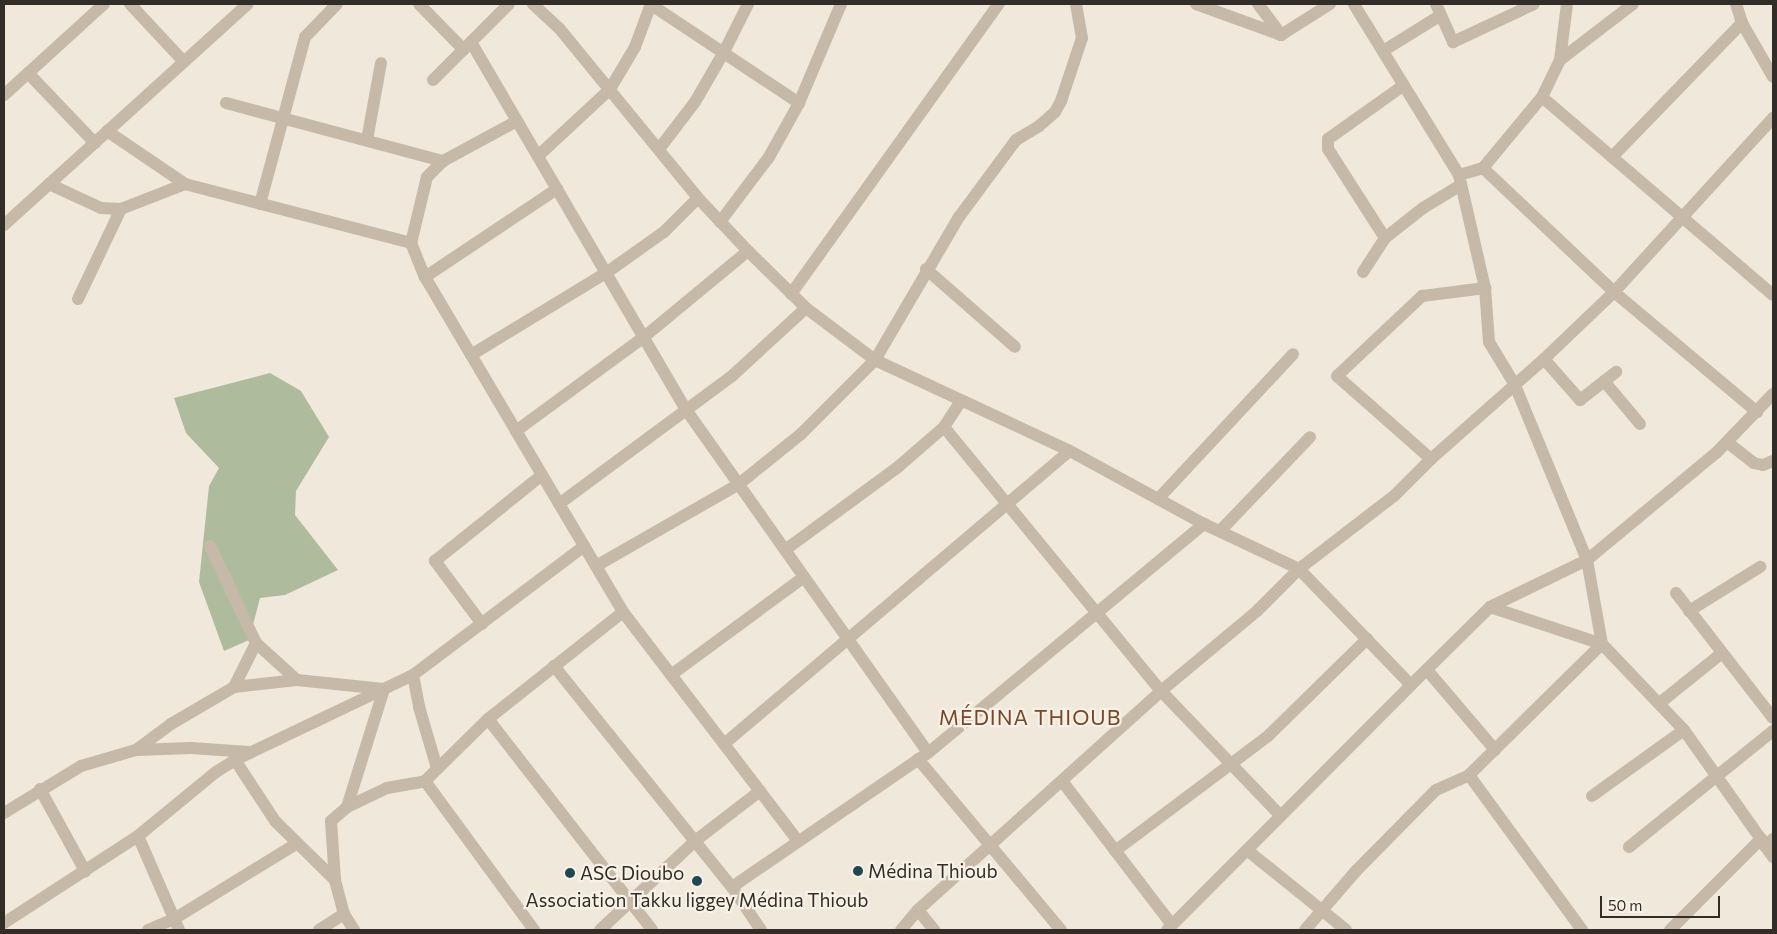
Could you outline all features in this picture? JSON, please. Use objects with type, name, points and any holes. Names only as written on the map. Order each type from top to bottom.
[{"type":"street","points":[[4,95],[104,4]]},
{"type":"street","points":[[130,4],[184,62]]},
{"type":"street","points":[[4,225],[248,4]]},
{"type":"street","points":[[260,204],[306,37],[337,4]]},
{"type":"street","points":[[420,4],[467,46],[517,121],[687,411],[848,640],[923,756],[990,845],[1061,930]]},
{"type":"street","points":[[433,80],[509,4]]},
{"type":"street","points":[[533,4],[559,28],[698,198],[748,252],[806,308],[875,360],[1070,451],[1204,524],[1299,569],[1411,685]]},
{"type":"street","points":[[538,156],[610,89],[635,47],[651,4],[799,103]]},
{"type":"street","points":[[659,150],[694,102],[724,52],[748,4]]},
{"type":"street","points":[[720,222],[769,158],[799,103],[841,4]]},
{"type":"street","points":[[791,294],[999,4]]},
{"type":"street","points":[[596,566],[739,484],[801,434],[875,360],[926,269],[1016,140],[1039,126],[1055,112],[1062,101],[1082,38],[1076,4]]},
{"type":"street","points":[[1196,4],[1281,35]]},
{"type":"street","points":[[1258,4],[1281,35]]},
{"type":"street","points":[[1281,35],[1330,4]]},
{"type":"street","points":[[1354,4],[1460,180],[1484,288],[1489,342],[1515,385],[1587,560],[1602,644]]},
{"type":"street","points":[[1383,51],[1438,7],[1453,42],[1534,4]]},
{"type":"street","points":[[1363,272],[1385,238],[1460,180],[1483,168],[1542,97],[1560,60],[1567,4]]},
{"type":"street","points":[[1560,60],[1633,4]]},
{"type":"street","points":[[1736,4],[1742,23],[1773,77]]},
{"type":"street","points":[[1612,157],[1742,23]]},
{"type":"street","points":[[367,140],[381,63]]},
{"type":"street","points":[[28,73],[95,143]]},
{"type":"street","points":[[1385,238],[1328,149],[1328,139],[1404,85]]},
{"type":"street","points":[[1542,97],[1773,295]]},
{"type":"street","points":[[226,103],[443,161]]},
{"type":"street","points":[[901,930],[918,910],[1162,691],[1257,611],[1299,569],[1395,495],[1431,459],[1544,359],[1614,292],[1773,118]]},
{"type":"street","points":[[517,121],[443,161],[428,177],[411,243],[425,277],[623,612],[798,841]]},
{"type":"street","points":[[107,131],[185,184],[411,243]]},
{"type":"street","points":[[1483,168],[1614,292],[1757,412]]},
{"type":"street","points":[[49,184],[101,208],[122,209],[185,184]]},
{"type":"street","points":[[425,277],[557,189]]},
{"type":"street","points":[[471,355],[606,273],[664,232],[698,198]]},
{"type":"street","points":[[78,299],[122,209]]},
{"type":"street","points":[[516,431],[644,337],[748,252]]},
{"type":"street","points":[[926,269],[1015,347]]},
{"type":"street","points":[[1431,459],[1337,376],[1422,296],[1484,288]]},
{"type":"street","points":[[559,504],[732,376],[806,308]]},
{"type":"street","points":[[1158,499],[1293,354]]},
{"type":"street","points":[[1544,359],[1580,400],[1616,372]]},
{"type":"street","points":[[1604,381],[1640,424]]},
{"type":"street","points":[[1062,781],[1116,851],[1170,928],[1490,607],[1587,560],[1727,442],[1773,394]]},
{"type":"street","points":[[785,550],[898,467],[944,427],[961,401]]},
{"type":"street","points":[[944,427],[1162,691],[1281,816]]},
{"type":"street","points":[[1220,531],[1310,437]]},
{"type":"street","points":[[1727,442],[1754,463],[1763,465],[1773,461]]},
{"type":"street","points":[[724,744],[1070,451]]},
{"type":"street","points":[[482,624],[435,561],[542,475]]},
{"type":"street","points":[[732,887],[923,756],[1204,524]]},
{"type":"street","points":[[210,546],[256,643],[297,680]]},
{"type":"street","points":[[4,923],[138,836],[216,772],[234,760],[414,675],[584,546]]},
{"type":"street","points":[[1689,611],[1760,567]]},
{"type":"street","points":[[671,675],[804,577]]},
{"type":"street","points":[[1676,593],[1773,718]]},
{"type":"street","points":[[1490,607],[1602,644],[1661,702],[1684,730],[1716,777],[1766,842],[1773,857]]},
{"type":"street","points":[[354,930],[344,914],[335,880],[331,821],[347,807],[387,788],[425,781],[488,719],[623,612]]},
{"type":"street","points":[[1116,851],[1268,736],[1367,639]]},
{"type":"street","points":[[234,687],[256,643]]},
{"type":"street","points":[[1305,930],[1323,912],[1354,872],[1436,790],[1470,775],[1602,644]]},
{"type":"street","points":[[1661,702],[1722,653]]},
{"type":"street","points":[[554,666],[732,887],[760,930]]},
{"type":"street","points":[[1427,670],[1495,750]]},
{"type":"street","points":[[414,675],[419,707],[437,768]]},
{"type":"street","points":[[136,750],[171,724],[234,687],[297,680],[384,689]]},
{"type":"street","points":[[347,807],[384,689]]},
{"type":"street","points":[[488,719],[652,930]]},
{"type":"street","points":[[1592,796],[1684,730]]},
{"type":"street","points":[[1629,847],[1773,731]]},
{"type":"street","points":[[4,813],[40,789],[81,766],[136,750],[191,748],[249,752]]},
{"type":"street","points":[[234,760],[276,821],[296,844],[335,880]]},
{"type":"street","points":[[1470,775],[1582,930]]},
{"type":"street","points":[[425,781],[534,930]]},
{"type":"street","points":[[40,789],[85,870]]},
{"type":"street","points":[[600,930],[695,842],[760,791]]},
{"type":"street","points":[[138,836],[176,924]]},
{"type":"street","points":[[1670,930],[1766,842]]},
{"type":"street","points":[[148,930],[176,924],[296,844]]},
{"type":"street","points":[[1248,850],[1346,930]]},
{"type":"street","points":[[918,910],[934,930]]},
{"type":"street","points":[[319,930],[344,914]]},
{"type":"green space","points":[[270,373],[301,391],[329,437],[296,491],[295,515],[338,570],[285,595],[260,598],[249,640],[224,651],[199,582],[209,486],[219,468],[186,433],[174,398]]},
{"type":"place","name":"Médina Thioub","points":[[858,871]]},
{"type":"place","name":"ASC Dioubo","points":[[570,873]]},
{"type":"place","name":"Association Takku liggey Médina Thioub","points":[[697,881]]},
{"type":"district","name":"MÉDINA THIOUB","points":[[1030,717]]}]
